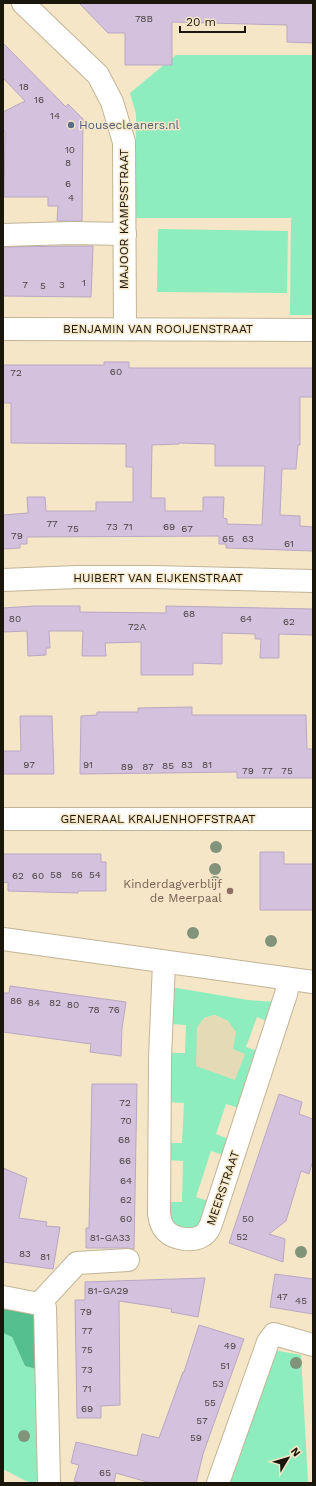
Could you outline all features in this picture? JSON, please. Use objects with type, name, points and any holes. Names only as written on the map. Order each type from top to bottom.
[{"type":"street","name":"MAJOOR KAMPSSTRAAT","points":[[23,3],[98,75],[112,102],[124,142],[125,329]]},
{"type":"street","points":[[3,235],[72,233],[125,234]]},
{"type":"street","name":"BENJAMIN VAN ROOIJENSTRAAT","points":[[3,329],[313,330]]},
{"type":"street","name":"HUIBERT VAN EIJKENSTRAAT","points":[[3,580],[78,577],[152,577],[313,581]]},
{"type":"street","name":"GENERAAL KRAIJENHOFFSTRAAT","points":[[3,819],[313,819]]},
{"type":"street","points":[[3,939],[313,982]]},
{"type":"street","name":"MEERSTRAAT","points":[[164,962],[160,1058],[159,1214],[161,1224],[167,1232],[179,1238],[192,1239],[201,1237],[208,1231],[284,1001],[289,979]]},
{"type":"street","points":[[39,1304],[77,1263],[128,1260]]},
{"type":"street","points":[[3,1297],[39,1304],[45,1308],[49,1483]]},
{"type":"street","points":[[218,1483],[268,1342],[274,1334],[313,1345]]},
{"type":"green space","points":[[176,55],[313,55],[313,315],[290,315],[291,218],[136,218],[136,114],[130,93]]},
{"type":"green space","points":[[158,229],[288,231],[287,293],[157,292]]},
{"type":"green space","points":[[171,987],[248,1000],[277,1002],[271,1023],[257,1017],[246,1047],[260,1052],[242,1109],[226,1104],[216,1134],[231,1140],[226,1156],[211,1151],[196,1197],[211,1202],[204,1222],[189,1229],[173,1224],[167,1202],[182,1202],[183,1161],[168,1160],[168,1143],[182,1143],[184,1103],[169,1102],[170,1053],[185,1053],[186,1025],[171,1024]],"holes":[[[215,1015],[228,1021],[233,1049],[204,1018]]]},
{"type":"green space","points":[[3,1305],[35,1311],[36,1369],[25,1366],[12,1337],[3,1333]]},
{"type":"green space","points":[[3,1333],[12,1337],[25,1366],[36,1369],[38,1480],[34,1483],[26,1481],[3,1469]]},
{"type":"green space","points":[[268,1349],[301,1355],[308,1483],[223,1483]]},
{"type":"sand","points":[[215,1015],[228,1021],[236,1032],[233,1049],[245,1054],[235,1080],[196,1066],[197,1027],[204,1018]]},
{"type":"building","points":[[79,3],[313,3],[313,43],[287,42],[287,25],[172,22],[172,65],[125,65],[125,33],[108,33]]},
{"type":"building","points":[[3,43],[66,107],[68,104],[83,119],[82,221],[57,221],[58,206],[48,206],[48,197],[4,197],[5,132],[3,129],[3,112],[25,101],[3,78]]},
{"type":"building","points":[[93,246],[91,297],[3,296],[3,247]]},
{"type":"building","points":[[104,362],[129,362],[129,368],[313,368],[313,397],[300,397],[300,445],[298,445],[296,469],[282,469],[280,515],[300,516],[300,526],[313,527],[313,551],[226,548],[226,544],[219,544],[219,536],[27,537],[27,544],[20,544],[20,548],[3,549],[3,515],[28,513],[27,497],[45,497],[46,511],[96,511],[96,502],[133,502],[133,467],[126,467],[126,444],[11,443],[11,403],[3,403],[3,365],[104,365]],"holes":[[[179,443],[215,444],[215,466],[265,466],[262,525],[227,524],[227,519],[223,518],[224,497],[203,497],[203,511],[165,511],[165,498],[151,498],[152,445]]]},
{"type":"building","points":[[80,606],[80,612],[166,613],[166,606],[313,609],[313,635],[279,634],[279,658],[260,658],[261,639],[255,639],[255,634],[222,633],[222,664],[193,663],[193,675],[141,675],[141,642],[105,643],[106,656],[82,656],[83,631],[49,631],[50,648],[46,648],[46,655],[28,656],[27,631],[3,632],[3,608]]},
{"type":"building","points":[[192,707],[192,715],[306,715],[307,749],[313,749],[313,778],[237,778],[237,772],[80,774],[81,716],[97,715],[97,712],[138,712],[138,708]]},
{"type":"building","points":[[20,716],[52,716],[54,774],[3,774],[3,751],[21,751]]},
{"type":"building","points":[[260,852],[284,852],[284,864],[313,864],[313,910],[260,910]]},
{"type":"building","points":[[3,854],[101,854],[101,862],[106,862],[106,891],[78,891],[78,893],[8,891],[8,882],[3,883]]},
{"type":"building","points":[[10,986],[126,1002],[122,1028],[121,1056],[90,1052],[91,1044],[3,1032],[3,993],[9,993]]},
{"type":"building","points":[[92,1084],[137,1084],[134,1249],[86,1248],[86,1228],[89,1228]]},
{"type":"building","points":[[279,1094],[302,1102],[299,1114],[313,1119],[313,1160],[309,1174],[301,1171],[286,1221],[269,1234],[285,1239],[283,1262],[229,1243]]},
{"type":"building","points":[[3,1168],[27,1178],[19,1218],[47,1222],[46,1226],[60,1227],[53,1269],[3,1262]]},
{"type":"building","points":[[275,1274],[313,1279],[313,1314],[270,1307]]},
{"type":"building","points":[[205,1278],[198,1317],[171,1312],[172,1309],[119,1301],[120,1405],[101,1406],[101,1418],[77,1418],[75,1300],[85,1300],[85,1282]]},
{"type":"building","points":[[199,1325],[244,1339],[203,1454],[196,1483],[151,1483],[116,1473],[114,1483],[84,1483],[74,1481],[79,1465],[71,1463],[76,1442],[137,1456],[142,1434],[159,1438],[184,1372]]},
{"type":"place","name":"Housecleaners.nl","points":[[71,125]]},
{"type":"place","name":"Kinderdagverblijf de Meerpaal","points":[[230,891]]}]
